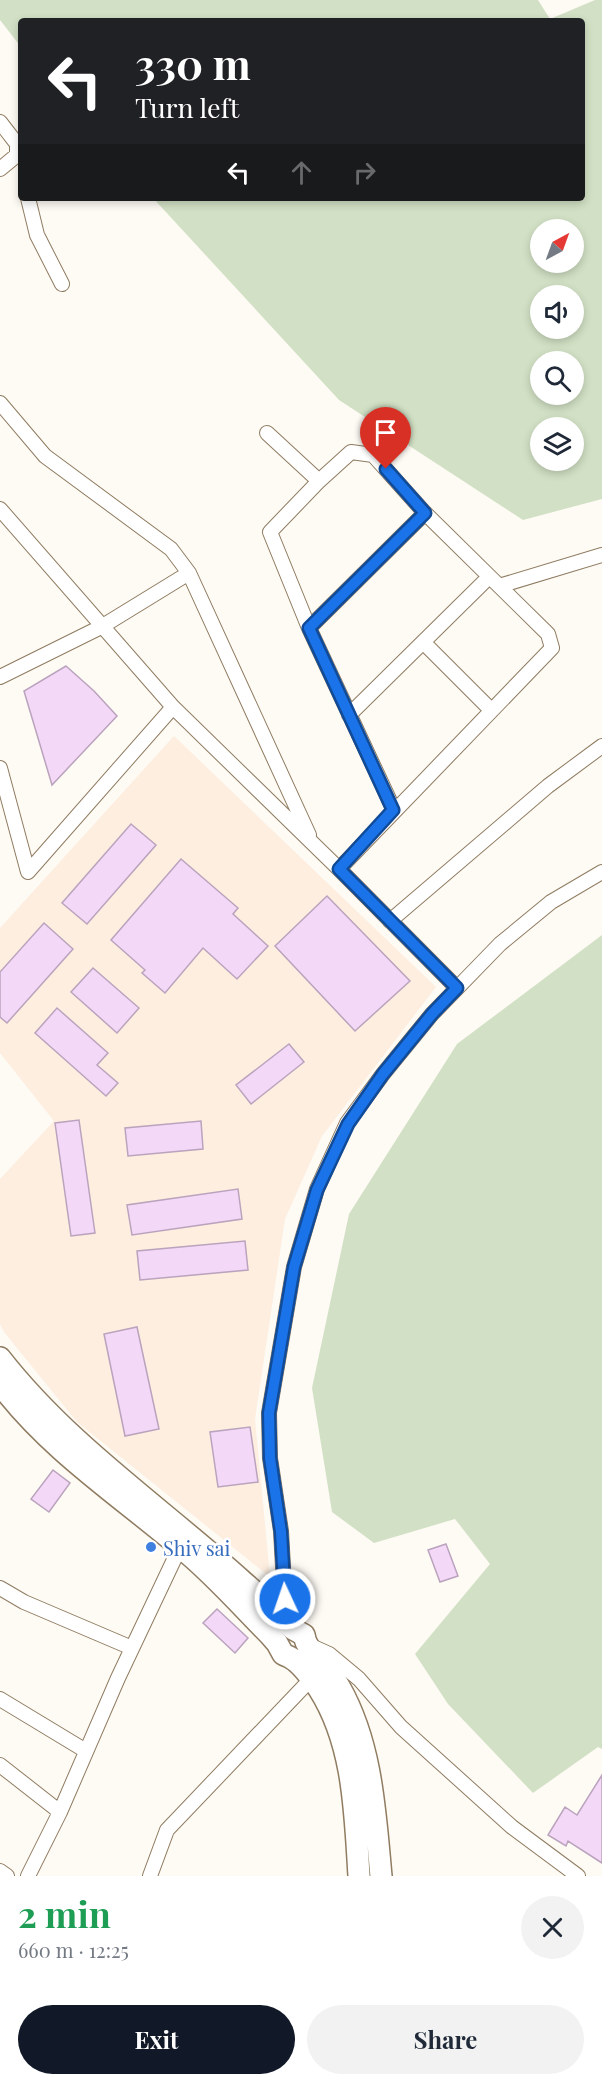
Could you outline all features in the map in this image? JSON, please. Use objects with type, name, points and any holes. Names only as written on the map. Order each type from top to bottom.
[{"type":"highway","points":[[0,1358],[25,1390],[56,1422],[205,1547],[291,1639],[339,1686],[357,1722],[366,1756],[381,1876]]},
{"type":"highway","points":[[0,1384],[29,1418],[67,1454],[291,1639],[332,1712],[344,1744],[354,1803],[359,1876]]},
{"type":"street","points":[[0,122],[17,144],[18,159]]},
{"type":"street","points":[[0,169],[17,155]]},
{"type":"street","points":[[29,201],[38,235],[62,284]]},
{"type":"street","points":[[0,403],[45,456],[171,549],[189,573],[313,843]]},
{"type":"street","points":[[267,433],[319,481]]},
{"type":"street","points":[[339,869],[393,810],[552,648],[548,634],[425,513],[373,454],[351,452],[319,481],[270,532],[309,628],[393,810]]},
{"type":"street","points":[[0,509],[173,707],[457,988]]},
{"type":"street","points":[[309,628],[425,513]]},
{"type":"street","points":[[349,715],[423,642],[494,582],[602,555]]},
{"type":"street","points":[[0,677],[101,627],[189,573]]},
{"type":"street","points":[[423,642],[491,710]]},
{"type":"street","points":[[0,768],[28,872],[173,707]]},
{"type":"street","points":[[390,921],[548,786],[602,746]]},
{"type":"street","points":[[578,1876],[503,1819],[401,1727],[359,1679],[329,1654],[291,1639],[281,1532],[270,1458],[269,1413],[294,1267],[317,1190],[348,1124],[383,1074],[432,1014],[500,944],[551,902],[602,872]]},
{"type":"street","points":[[28,1876],[60,1812],[132,1648],[180,1547]]},
{"type":"street","points":[[0,1588],[24,1602],[132,1648]]},
{"type":"street","points":[[150,1876],[167,1830],[312,1678]]},
{"type":"street","points":[[0,1699],[86,1751]]},
{"type":"street","points":[[0,1765],[60,1812]]},
{"type":"street","points":[[0,1871],[8,1876]]},
{"type":"shaded area","points":[[174,736],[436,987],[322,1136],[285,1219],[255,1419],[270,1577],[77,1422],[0,1324],[0,1179],[54,1121],[0,1053],[0,928]]},
{"type":"green space","points":[[0,0],[538,0],[549,18],[18,18],[18,43],[0,20]]},
{"type":"green space","points":[[595,0],[602,0],[602,499],[523,520],[339,400],[156,201],[585,201],[585,18],[552,18]]},
{"type":"green space","points":[[602,935],[602,1749],[598,1747],[533,1793],[448,1704],[415,1654],[490,1564],[455,1519],[374,1543],[332,1512],[312,1388],[349,1214],[457,1044]]},
{"type":"building","points":[[66,666],[117,716],[52,785],[24,691]]},
{"type":"building","points":[[131,824],[156,845],[87,924],[62,903]]},
{"type":"building","points":[[181,859],[238,908],[233,914],[268,946],[237,979],[203,948],[165,993],[142,973],[145,970],[111,940]]},
{"type":"building","points":[[327,896],[410,981],[355,1031],[275,946]]},
{"type":"building","points":[[44,923],[73,949],[7,1023],[0,1017],[0,972]]},
{"type":"building","points":[[93,968],[139,1008],[117,1033],[71,992]]},
{"type":"building","points":[[57,1008],[108,1053],[97,1065],[118,1083],[106,1096],[35,1033]]},
{"type":"building","points":[[289,1044],[304,1062],[251,1104],[236,1085]]},
{"type":"building","points":[[79,1120],[95,1233],[71,1236],[55,1123]]},
{"type":"building","points":[[201,1121],[203,1149],[128,1156],[125,1128]]},
{"type":"building","points":[[238,1189],[242,1219],[132,1235],[127,1205]]},
{"type":"building","points":[[245,1241],[248,1270],[140,1280],[137,1251]]},
{"type":"building","points":[[137,1327],[159,1429],[125,1436],[104,1334]]},
{"type":"building","points":[[250,1427],[258,1482],[218,1487],[210,1432]]},
{"type":"building","points":[[53,1470],[70,1483],[49,1512],[31,1499]]},
{"type":"building","points":[[446,1544],[458,1576],[440,1582],[428,1550]]},
{"type":"building","points":[[217,1609],[248,1638],[235,1653],[203,1623]]},
{"type":"building","points":[[602,1775],[602,1863],[568,1841],[566,1846],[548,1835],[565,1807],[577,1815]]},
{"type":"place","name":"Shiv sai","points":[[151,1547]]},
{"type":"route","points":[[285,1599],[281,1532],[270,1458],[269,1413],[294,1267],[317,1190],[348,1124],[383,1074],[432,1014],[457,988],[339,869],[393,810],[309,628],[425,513],[386,469]]}]
